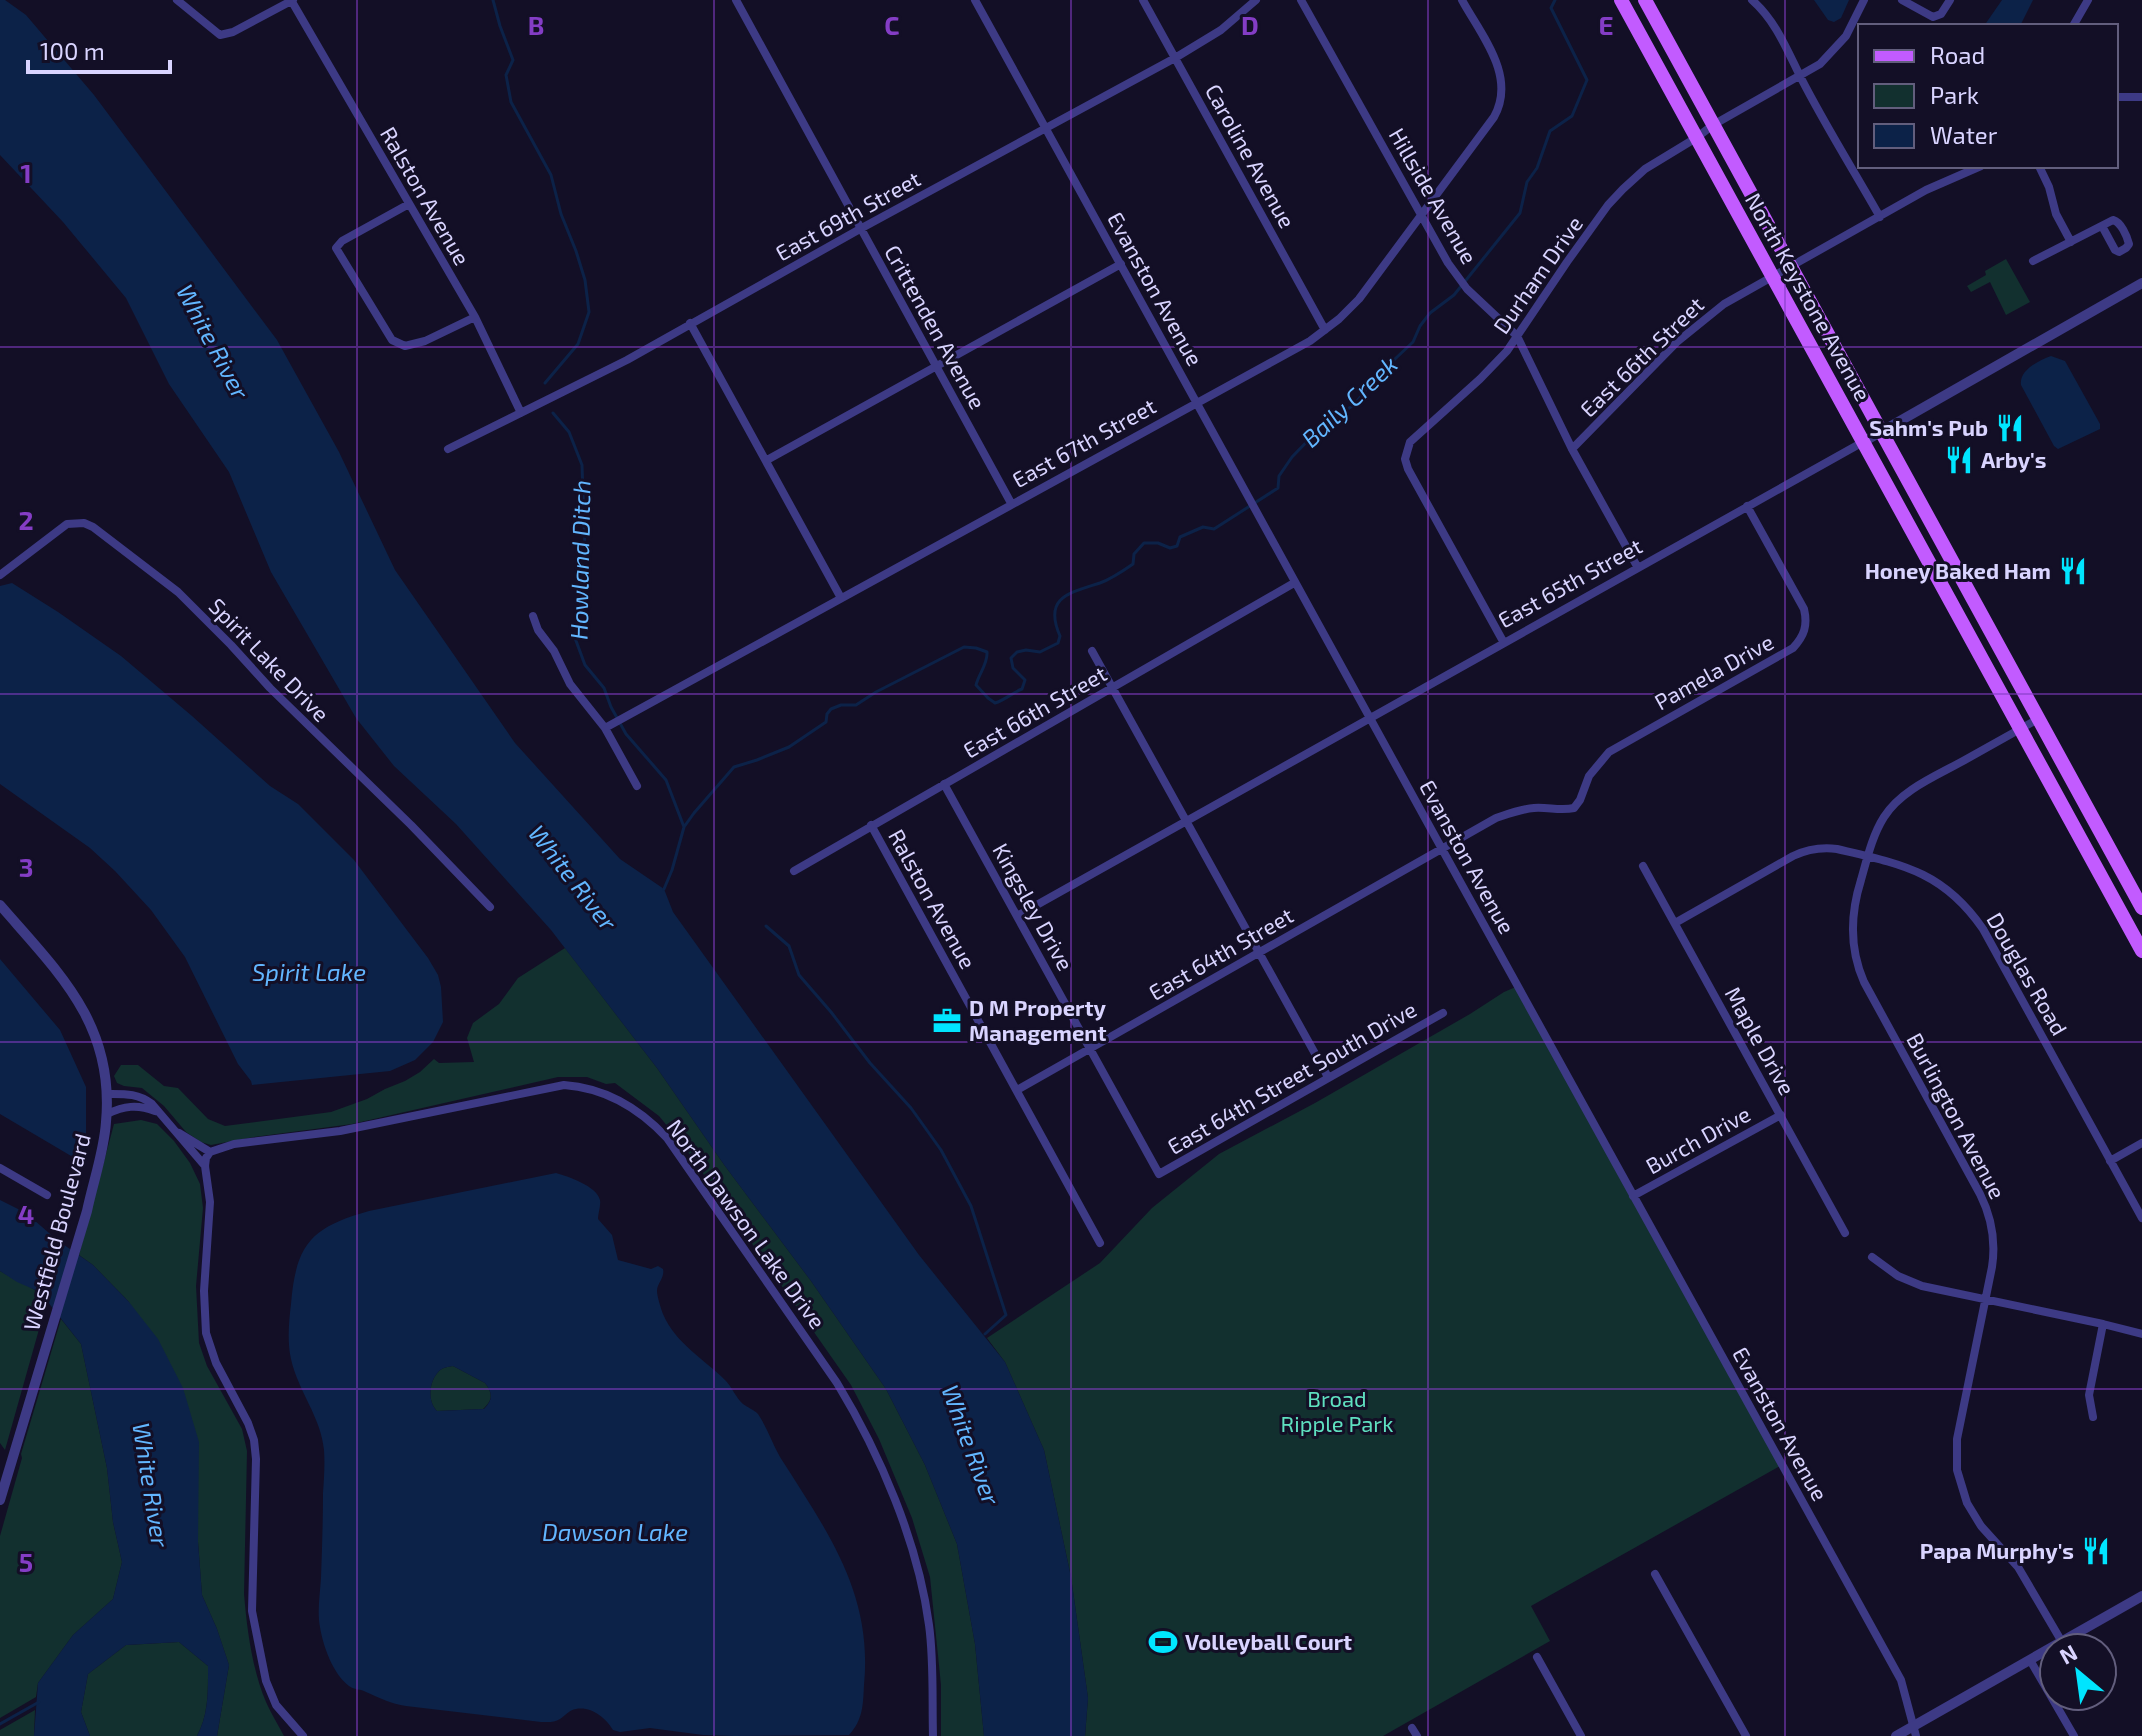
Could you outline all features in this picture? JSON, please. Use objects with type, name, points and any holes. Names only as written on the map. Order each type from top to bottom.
[{"type":"main road","name":"North Keystone Avenue","points":[[1621,0],[1705,131],[1782,272],[1881,432],[2142,908]]},
{"type":"main road","name":"North Keystone Avenue","points":[[1645,0],[1705,131],[1782,272],[1863,442],[2140,944]]},
{"type":"street","points":[[177,0],[220,35],[233,32],[292,0]]},
{"type":"street","name":"Ralston Avenue","points":[[292,0],[475,317],[521,413]]},
{"type":"street","name":"Crittenden Avenue","points":[[736,0],[1011,503]]},
{"type":"street","name":"Evanston Avenue","points":[[975,0],[1901,1680],[1915,1731]]},
{"type":"street","name":"Caroline Avenue","points":[[1143,0],[1325,330]]},
{"type":"street","name":"East 69th Street","points":[[448,449],[627,360],[1175,58],[1221,30],[1256,0]]},
{"type":"street","name":"Hillside Avenue","points":[[1301,0],[1421,216],[1460,279],[1517,336],[1572,449],[1638,568]]},
{"type":"street","name":"East 67th Street","points":[[605,728],[1302,345],[1339,319],[1359,299],[1496,114],[1502,98],[1499,66],[1462,0]]},
{"type":"street","points":[[1752,0],[1775,25],[1880,217]]},
{"type":"street","name":"Durham Drive","points":[[1504,643],[1408,469],[1405,459],[1407,449],[1416,435],[1496,363],[1615,197],[1645,169],[1801,77],[1827,58],[1852,27],[1864,0]]},
{"type":"street","points":[[1902,0],[1932,17],[1941,14],[1950,0]]},
{"type":"street","points":[[2074,24],[2088,0]]},
{"type":"street","points":[[2118,97],[2142,97]]},
{"type":"street","name":"East 66th Street","points":[[1572,449],[1698,324],[1733,299],[1933,187],[1976,168]]},
{"type":"street","points":[[2040,168],[2056,214],[2071,242]]},
{"type":"street","points":[[409,204],[342,241],[336,248],[392,340],[405,346],[425,341],[475,317]]},
{"type":"street","points":[[2033,261],[2102,226]]},
{"type":"street","points":[[767,460],[1121,264]]},
{"type":"street","name":"East 65th Street","points":[[1017,916],[2142,283]]},
{"type":"street","points":[[690,323],[841,598]]},
{"type":"street","name":"Pamela Drive","points":[[1442,849],[1496,818],[1516,811],[1570,809],[1577,805],[1589,776],[1609,752],[1793,648],[1802,639],[1806,627],[1804,609],[1747,506]]},
{"type":"street","name":"Spirit Lake Drive","points":[[0,575],[67,524],[84,523],[93,527],[178,592],[490,907]]},
{"type":"street","name":"East 66th Street","points":[[794,871],[1294,583]]},
{"type":"street","points":[[533,616],[570,684],[605,728],[637,786]]},
{"type":"street","points":[[1092,651],[1328,1077]]},
{"type":"street","name":"Burlington Avenue","points":[[2038,719],[1901,798],[1883,818],[1853,909],[1852,939],[1856,961],[1868,990],[1987,1210],[1993,1232],[1993,1258],[1957,1439],[1957,1474],[1975,1518],[2018,1567],[2056,1632]]},
{"type":"street","name":"Kingsley Drive","points":[[944,784],[1159,1174]]},
{"type":"street","name":"Ralston Avenue","points":[[871,825],[1100,1243]]},
{"type":"street","name":"Douglas Road","points":[[1675,923],[1802,852],[1828,848],[1868,856],[1913,869],[1933,879],[1973,914],[1985,933],[2142,1218]]},
{"type":"street","name":"East 64th Street","points":[[1017,1090],[1442,849]]},
{"type":"street","name":"Maple Drive","points":[[1643,866],[1845,1233]]},
{"type":"street","name":"Westfield Boulevard","points":[[0,905],[81,1003],[99,1048],[107,1094],[102,1149],[87,1211],[0,1500]]},
{"type":"street","name":"East 64th Street South Drive","points":[[1159,1174],[1443,1013]]},
{"type":"street","name":"North Dawson Lake Drive","points":[[207,1159],[234,1144],[340,1131],[564,1085],[603,1093],[642,1115],[658,1128],[677,1152],[837,1383],[877,1460],[895,1501],[922,1585],[929,1626],[933,1736]]},
{"type":"street","points":[[107,1094],[143,1097],[207,1159],[210,1202],[204,1291],[206,1333],[216,1363],[248,1423],[256,1450],[253,1621],[272,1698],[280,1712],[303,1736]]},
{"type":"street","points":[[107,1114],[133,1106],[154,1107]]},
{"type":"street","name":"Burch Drive","points":[[1633,1196],[1781,1115]]},
{"type":"street","points":[[175,1130],[207,1159]]},
{"type":"street","points":[[2110,1161],[2142,1143]]},
{"type":"street","points":[[0,1168],[47,1195]]},
{"type":"street","points":[[1872,1257],[1898,1276],[1922,1286],[2142,1334]]},
{"type":"street","points":[[2093,1417],[2089,1395],[2103,1324]]},
{"type":"street","points":[[1655,1574],[1746,1736]]},
{"type":"street","points":[[2079,1632],[2142,1596]]},
{"type":"street","points":[[1896,1736],[1915,1731],[2038,1656]]},
{"type":"street","points":[[1537,1657],[1581,1736]]},
{"type":"street","points":[[2030,1660],[2074,1736]]},
{"type":"green space","points":[[2006,259],[2030,302],[2006,315],[1990,282],[1971,292],[1967,286]]},
{"type":"green space","points":[[565,948],[657,1068],[886,1389],[925,1465],[957,1544],[975,1644],[984,1736],[941,1736],[941,1685],[930,1577],[912,1518],[879,1439],[851,1385],[683,1145],[659,1116],[615,1083],[606,1084],[587,1077],[558,1077],[352,1124],[211,1145],[186,1132],[164,1106],[142,1088],[117,1083],[114,1076],[121,1065],[138,1065],[164,1086],[178,1088],[208,1119],[225,1126],[331,1112],[405,1081],[434,1059],[439,1063],[474,1062],[467,1038],[473,1023],[499,1004],[518,978]]},
{"type":"green space","name":"Broad Ripple Park","points":[[1518,986],[1782,1465],[1531,1606],[1550,1641],[1383,1736],[1085,1736],[1088,1698],[1071,1577],[1044,1450],[1005,1362],[987,1338],[1100,1263],[1152,1208],[1219,1154],[1315,1103]]},
{"type":"green space","points":[[141,1120],[157,1124],[174,1141],[200,1184],[203,1208],[196,1286],[199,1343],[207,1366],[242,1429],[247,1451],[244,1594],[247,1621],[261,1689],[284,1736],[217,1736],[229,1665],[202,1595],[198,1542],[129,1302],[79,1255],[114,1124]]},
{"type":"green space","points":[[0,1271],[32,1288],[47,1301],[5,1450],[0,1443]]},
{"type":"green space","points":[[61,1319],[81,1344],[107,1468],[113,1522],[122,1562],[113,1599],[73,1635],[38,1683],[36,1697],[0,1718],[0,1536]]},
{"type":"green space","points":[[453,1366],[488,1387],[490,1399],[483,1409],[437,1411],[434,1407],[430,1391],[433,1380],[441,1370]]},
{"type":"green space","points":[[179,1642],[208,1666],[206,1711],[197,1736],[90,1736],[81,1712],[88,1674],[126,1645]]},
{"type":"green space","points":[[35,1710],[34,1736],[0,1736],[0,1730]]},
{"type":"water","name":"White River","points":[[0,0],[5,0],[26,15],[94,95],[277,340],[339,452],[395,570],[515,743],[620,859],[664,889],[673,912],[919,1255],[1005,1362],[1044,1450],[1071,1577],[1088,1698],[1085,1736],[984,1736],[975,1644],[957,1544],[925,1465],[886,1389],[657,1068],[551,930],[456,824],[394,766],[356,718],[271,572],[229,472],[169,384],[126,298],[63,222],[0,155]]},
{"type":"water","points":[[1814,0],[1849,0],[1841,18],[1834,22],[1828,20]]},
{"type":"water","points":[[2002,0],[2033,0],[2021,24],[1985,24]]},
{"type":"water","points":[[2051,356],[2065,361],[2100,424],[2100,429],[2058,449],[2021,385],[2026,371]]},
{"type":"water","name":"Spirit Lake","points":[[12,583],[121,656],[270,786],[298,804],[354,860],[438,975],[443,1022],[433,1042],[415,1060],[390,1071],[252,1085],[238,1064],[185,957],[151,910],[90,848],[0,784],[0,586]]},
{"type":"water","points":[[0,959],[60,1030],[86,1087],[83,1163],[0,1114]]},
{"type":"water","name":"Dawson Lake","points":[[556,1173],[581,1182],[598,1195],[598,1219],[612,1235],[618,1260],[663,1269],[657,1293],[668,1324],[682,1342],[725,1380],[741,1402],[758,1414],[843,1564],[854,1592],[865,1652],[861,1712],[849,1735],[703,1735],[650,1728],[620,1732],[587,1709],[574,1710],[558,1720],[541,1722],[401,1705],[353,1688],[343,1681],[330,1659],[319,1621],[324,1450],[319,1426],[291,1359],[289,1324],[297,1266],[310,1241],[333,1224],[369,1211]],"holes":[[[453,1366],[485,1383],[491,1396],[484,1409],[437,1411],[434,1407],[430,1391],[433,1380],[444,1368]]]},
{"type":"water","name":"White River","points":[[0,1200],[26,1213],[93,1265],[129,1302],[158,1339],[183,1388],[199,1442],[198,1542],[202,1595],[229,1665],[217,1736],[197,1736],[206,1711],[208,1666],[179,1642],[126,1645],[88,1674],[81,1712],[90,1736],[34,1736],[38,1683],[73,1635],[113,1599],[122,1562],[113,1522],[107,1468],[81,1344],[40,1292],[0,1271]]},
{"type":"waterway","name":"Howland Ditch","points":[[493,0],[513,60],[506,75],[511,102],[551,175],[561,214],[585,280],[589,312],[578,344],[545,383]]},
{"type":"waterway","name":"Baily Creek","points":[[664,889],[684,827],[734,767],[789,747],[826,722],[831,709],[856,705],[964,647],[987,652],[976,685],[995,703],[1002,700],[1022,689],[1025,680],[1013,668],[1011,658],[1017,652],[1040,652],[1058,643],[1060,636],[1055,613],[1062,599],[1129,567],[1133,564],[1134,554],[1144,543],[1158,543],[1170,548],[1177,546],[1180,537],[1203,527],[1214,529],[1278,488],[1279,476],[1292,457],[1325,423],[1354,405],[1378,375],[1413,342],[1430,313],[1454,295],[1520,213],[1527,182],[1537,168],[1550,131],[1572,116],[1587,80],[1551,8],[1555,0]]},
{"type":"waterway","name":"Howland Ditch","points":[[553,413],[569,432],[582,465],[586,578],[575,638],[585,665],[604,688],[626,734],[666,780],[684,827]]},
{"type":"waterway","points":[[766,926],[789,946],[799,975],[911,1108],[941,1150],[971,1206],[1006,1315],[985,1334]]},
{"type":"waterway","points":[[0,1724],[39,1702]]},
{"type":"place","name":"Sahm's Pub","points":[[2010,428]]},
{"type":"place","name":"Arby's","points":[[1959,460]]},
{"type":"place","name":"Honey Baked Ham","points":[[2073,571]]},
{"type":"place","name":"D M Property Management","points":[[947,1021]]},
{"type":"place","name":"Papa Murphy's","points":[[2096,1551]]},
{"type":"place","name":"Volleyball Court","points":[[1163,1642]]}]
